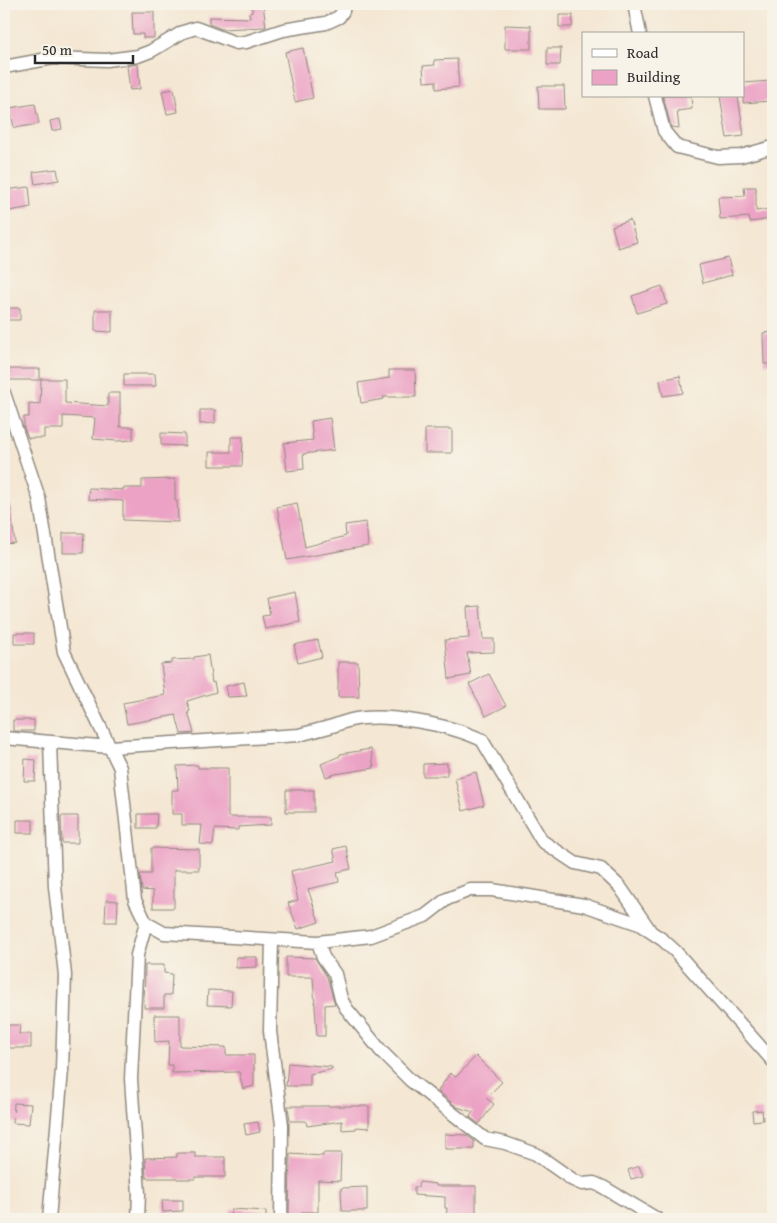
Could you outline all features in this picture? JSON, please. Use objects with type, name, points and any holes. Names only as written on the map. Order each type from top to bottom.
[{"type":"street","points":[[4,67],[53,58],[107,60],[138,56],[151,51],[183,32],[196,28],[236,43],[246,42],[282,30],[326,23],[339,17],[343,11],[344,4]]},
{"type":"street","points":[[634,4],[640,32]]},
{"type":"street","points":[[656,98],[664,131],[677,147],[718,157],[741,156],[773,147]]},
{"type":"street","points":[[4,393],[39,498],[64,652],[120,768],[135,900],[146,923],[164,933],[318,942],[371,936],[425,916],[447,899],[470,890],[492,890],[584,905],[639,924],[675,951],[773,1061]]},
{"type":"street","points":[[4,738],[110,747],[299,734],[329,728],[352,720],[381,718],[421,722],[467,733],[482,740],[542,842],[575,863],[600,869],[620,887],[652,933]]},
{"type":"street","points":[[48,1219],[62,1070],[65,975],[54,887],[50,742]]},
{"type":"street","points":[[138,1219],[139,1194],[131,1079],[137,955],[146,923]]},
{"type":"street","points":[[272,940],[270,1031],[282,1125],[281,1219]]},
{"type":"street","points":[[318,942],[323,957],[335,974],[341,999],[346,1008],[381,1051],[410,1080],[485,1139],[505,1143],[536,1154],[573,1180],[582,1184],[594,1183],[603,1186],[657,1219]]},
{"type":"building","points":[[252,4],[263,4],[266,27],[222,29],[209,24],[209,17],[250,18],[249,13],[252,12]]},
{"type":"building","points":[[132,12],[154,12],[154,38],[143,38],[143,34],[133,34]]},
{"type":"building","points":[[559,15],[573,15],[572,27],[559,27]]},
{"type":"building","points":[[505,25],[531,26],[531,49],[505,49]]},
{"type":"building","points":[[303,48],[313,98],[295,102],[285,52]]},
{"type":"building","points":[[547,48],[561,48],[560,65],[547,65]]},
{"type":"building","points":[[457,59],[459,87],[436,89],[436,81],[424,82],[423,66],[435,65],[434,60]]},
{"type":"building","points":[[138,64],[140,89],[130,90],[127,66]]},
{"type":"building","points":[[771,81],[772,101],[743,103],[744,83]]},
{"type":"building","points":[[538,86],[564,86],[565,109],[539,109]]},
{"type":"building","points":[[174,89],[178,112],[167,114],[162,91]]},
{"type":"building","points":[[664,98],[691,98],[692,109],[677,111],[679,128],[671,127]]},
{"type":"building","points":[[720,98],[738,98],[744,136],[727,138]]},
{"type":"building","points":[[35,104],[39,124],[14,128],[10,108]]},
{"type":"building","points":[[60,119],[62,129],[52,131],[50,121]]},
{"type":"building","points":[[57,169],[59,180],[35,184],[33,172]]},
{"type":"building","points":[[29,187],[31,207],[4,212],[4,190]]},
{"type":"building","points":[[744,187],[756,187],[756,211],[769,209],[771,219],[750,222],[749,217],[720,219],[718,197],[745,196]]},
{"type":"building","points":[[630,220],[637,242],[618,248],[612,226]]},
{"type":"building","points":[[728,258],[732,275],[703,283],[699,265]]},
{"type":"building","points":[[662,286],[667,304],[637,313],[632,296]]},
{"type":"building","points":[[6,308],[20,308],[20,320],[6,320]]},
{"type":"building","points":[[95,310],[112,310],[112,332],[95,331]]},
{"type":"building","points":[[773,332],[773,364],[764,364],[763,333]]},
{"type":"building","points":[[9,369],[40,369],[40,380],[9,380]]},
{"type":"building","points":[[389,370],[415,370],[416,397],[383,397],[384,399],[361,403],[358,383],[389,378]]},
{"type":"building","points":[[124,374],[155,374],[156,386],[124,386]]},
{"type":"building","points":[[680,376],[683,393],[663,396],[660,380]]},
{"type":"building","points":[[41,379],[65,379],[65,403],[108,406],[108,393],[120,393],[120,427],[133,427],[133,440],[93,439],[95,418],[63,416],[63,429],[44,429],[44,438],[28,438],[24,428],[24,417],[29,417],[29,403],[40,404]]},
{"type":"building","points":[[200,410],[215,410],[215,423],[200,424]]},
{"type":"building","points":[[330,418],[334,450],[303,454],[304,469],[287,471],[284,443],[313,440],[311,421]]},
{"type":"building","points":[[425,429],[452,429],[452,453],[425,453]]},
{"type":"building","points":[[161,433],[185,434],[185,446],[161,445]]},
{"type":"building","points":[[231,437],[243,437],[242,466],[209,466],[209,452],[231,452]]},
{"type":"building","points":[[175,479],[175,501],[177,501],[178,522],[123,520],[123,501],[88,499],[89,488],[123,490],[123,488],[142,488],[142,480]]},
{"type":"building","points":[[297,503],[305,547],[346,536],[345,525],[366,522],[368,546],[287,560],[277,507]]},
{"type":"building","points":[[4,505],[10,505],[15,543],[4,544]]},
{"type":"building","points":[[63,533],[84,533],[83,553],[63,553]]},
{"type":"building","points":[[295,592],[300,622],[265,629],[262,616],[270,615],[267,598]]},
{"type":"building","points":[[480,606],[483,639],[494,639],[494,652],[467,653],[471,675],[449,679],[445,640],[469,638],[467,607]]},
{"type":"building","points":[[14,633],[34,633],[34,644],[14,644]]},
{"type":"building","points":[[318,640],[322,657],[298,663],[294,645]]},
{"type":"building","points":[[208,655],[212,683],[214,682],[216,692],[187,701],[194,733],[181,734],[176,715],[127,724],[123,703],[165,695],[161,664],[172,663],[172,660],[194,659],[194,657]]},
{"type":"building","points":[[338,662],[358,662],[359,697],[338,697]]},
{"type":"building","points":[[489,674],[506,706],[486,716],[469,684]]},
{"type":"building","points":[[244,682],[247,696],[228,697],[226,686]]},
{"type":"building","points":[[13,720],[34,720],[34,731],[13,731]]},
{"type":"building","points":[[371,749],[374,768],[326,777],[321,764],[340,756],[340,754]]},
{"type":"building","points":[[25,759],[36,760],[35,781],[24,781]]},
{"type":"building","points":[[447,763],[447,776],[423,776],[423,764]]},
{"type":"building","points":[[198,765],[198,768],[228,768],[228,817],[271,817],[271,825],[238,827],[238,830],[215,829],[213,845],[200,844],[202,825],[182,825],[182,814],[172,814],[172,790],[178,790],[177,766]]},
{"type":"building","points":[[476,772],[484,805],[463,811],[455,778]]},
{"type":"building","points":[[286,790],[314,790],[314,812],[286,812]]},
{"type":"building","points":[[138,814],[157,814],[156,828],[138,828]]},
{"type":"building","points":[[61,816],[78,816],[78,843],[62,843]]},
{"type":"building","points":[[17,820],[33,820],[33,833],[17,833]]},
{"type":"building","points":[[346,846],[351,869],[337,872],[339,882],[308,889],[319,922],[298,929],[288,903],[298,900],[291,871],[336,861],[333,849]]},
{"type":"building","points":[[151,848],[199,849],[199,870],[174,870],[174,908],[153,908],[153,891],[142,890],[140,874],[151,874]]},
{"type":"building","points":[[106,900],[118,901],[117,922],[105,922]]},
{"type":"building","points":[[236,957],[257,957],[257,967],[236,968]]},
{"type":"building","points":[[286,957],[315,958],[327,977],[335,1004],[325,1005],[325,1036],[317,1036],[313,977],[286,977]]},
{"type":"building","points":[[145,965],[164,965],[164,973],[172,974],[171,995],[164,995],[164,1008],[144,1008]]},
{"type":"building","points":[[208,990],[232,991],[231,1006],[207,1005]]},
{"type":"building","points":[[154,1015],[180,1015],[180,1046],[226,1047],[226,1055],[254,1055],[254,1086],[243,1089],[239,1072],[172,1073],[172,1065],[168,1065],[169,1041],[155,1042]]},
{"type":"building","points":[[4,1025],[20,1025],[19,1034],[31,1034],[31,1048],[4,1048]]},
{"type":"building","points":[[476,1056],[502,1082],[486,1098],[494,1104],[479,1124],[470,1117],[473,1112],[457,1107],[438,1091],[450,1073],[456,1077]]},
{"type":"building","points":[[288,1063],[332,1067],[332,1069],[310,1074],[310,1086],[286,1086]]},
{"type":"building","points":[[14,1103],[31,1104],[29,1124],[13,1123]]},
{"type":"building","points":[[288,1106],[369,1106],[369,1128],[356,1127],[356,1129],[342,1130],[342,1121],[307,1126],[306,1121],[290,1121]]},
{"type":"building","points":[[762,1110],[763,1120],[753,1121],[752,1111]]},
{"type":"building","points":[[258,1122],[260,1132],[246,1135],[244,1124]]},
{"type":"building","points":[[445,1134],[466,1135],[474,1141],[474,1149],[445,1149]]},
{"type":"building","points":[[177,1153],[195,1153],[195,1157],[225,1157],[225,1177],[195,1177],[195,1179],[146,1178],[145,1158],[177,1157]]},
{"type":"building","points":[[323,1153],[341,1153],[340,1181],[318,1180],[318,1212],[302,1212],[302,1219],[289,1219],[290,1154],[323,1156]]},
{"type":"building","points":[[639,1166],[643,1176],[631,1179],[628,1170]]},
{"type":"building","points":[[419,1182],[436,1184],[436,1186],[476,1186],[476,1219],[446,1219],[445,1197],[414,1195],[414,1187],[418,1187]]},
{"type":"building","points":[[367,1187],[367,1211],[342,1211],[341,1188]]},
{"type":"building","points":[[162,1200],[183,1200],[183,1211],[163,1212]]},
{"type":"building","points":[[231,1209],[266,1211],[266,1219],[230,1219]]}]
